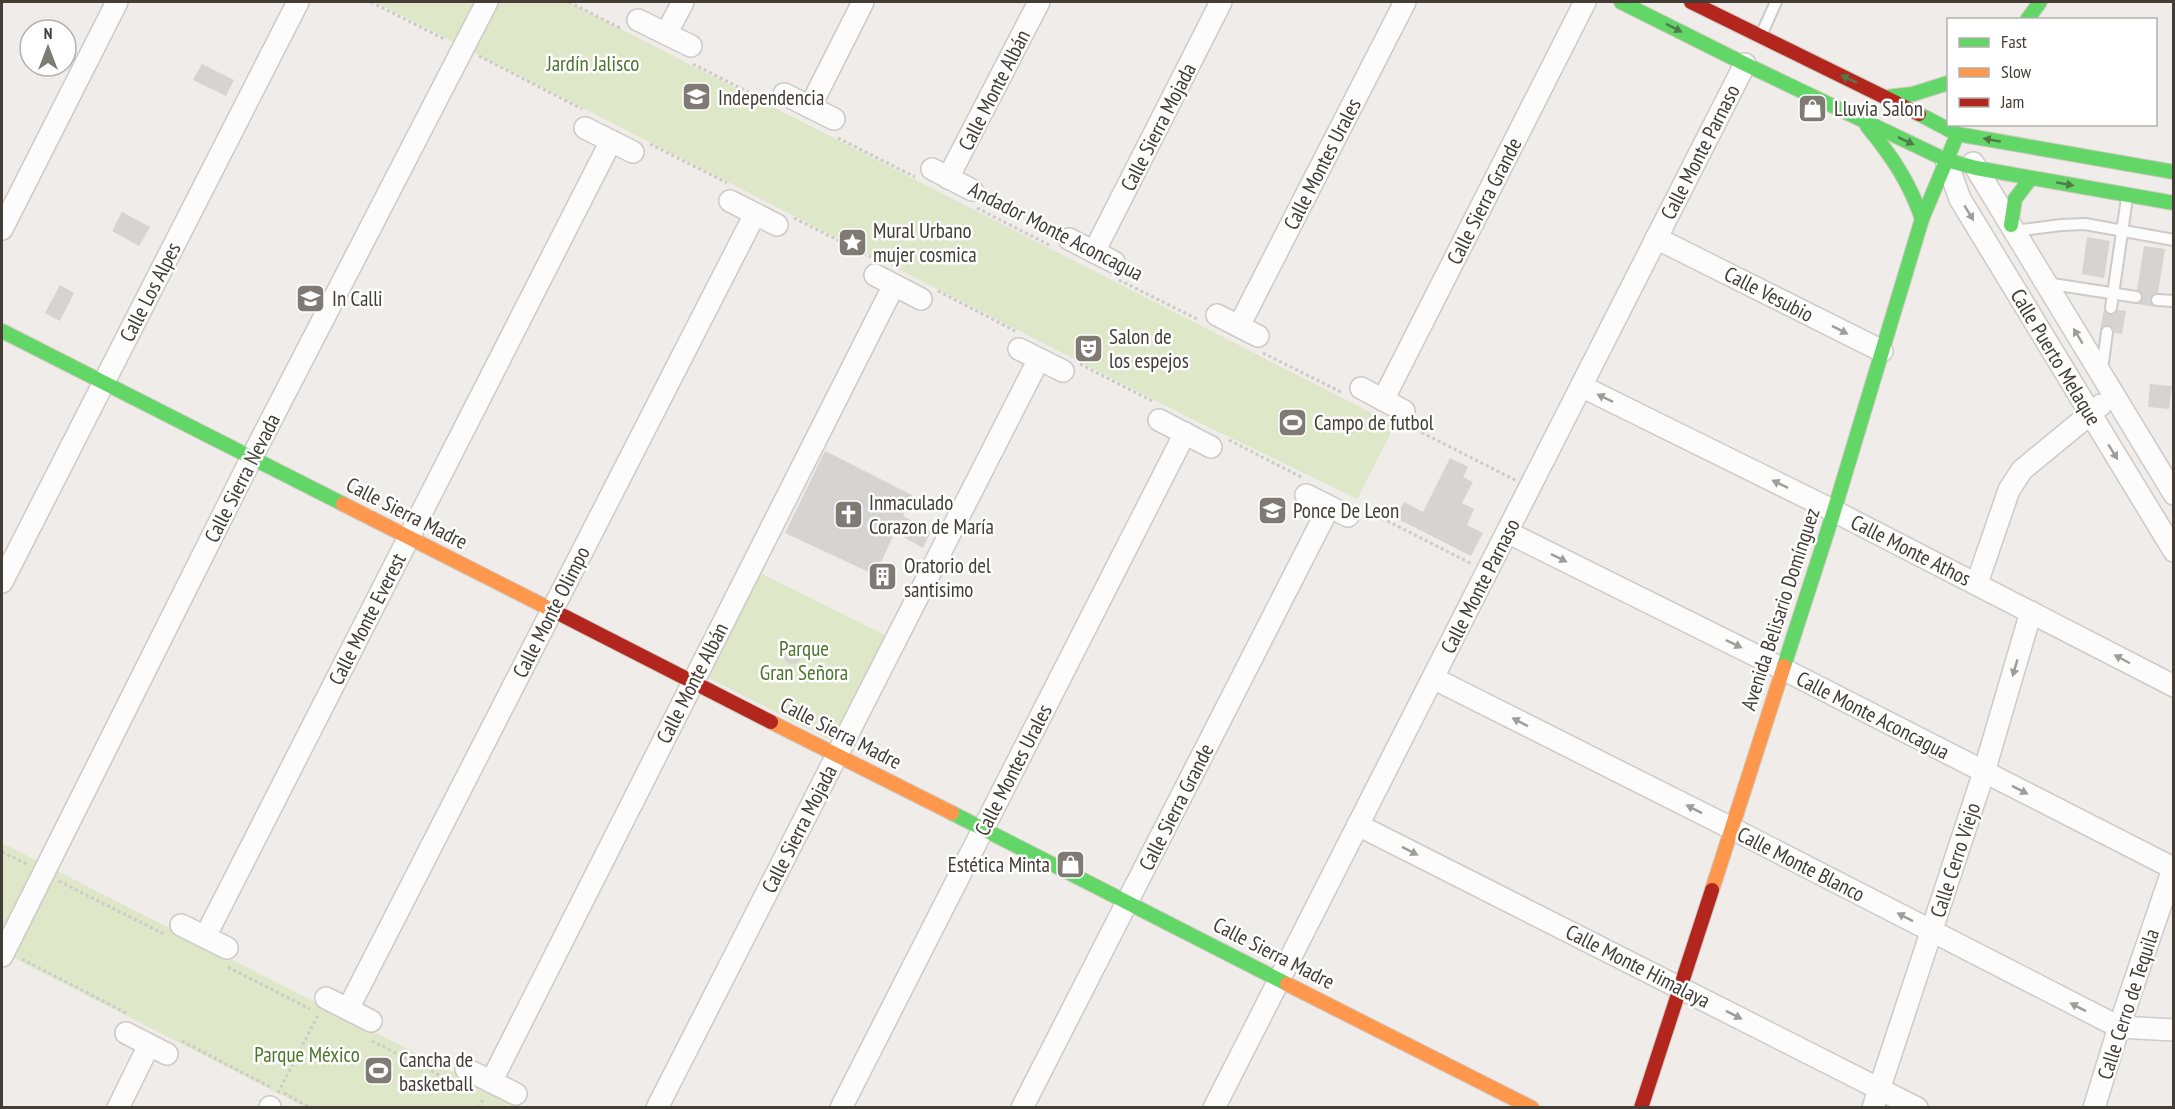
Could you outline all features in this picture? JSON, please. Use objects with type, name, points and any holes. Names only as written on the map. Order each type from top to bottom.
[{"type":"main road","points":[[1621,2],[1946,160],[1976,168],[2174,203]]},
{"type":"main road","points":[[1691,2],[1887,97],[1947,123]]},
{"type":"main road","points":[[2028,18],[2040,2]]},
{"type":"main road","points":[[1887,97],[1913,93],[1947,83]]},
{"type":"main road","points":[[1863,121],[1903,172],[1914,193],[1922,219]]},
{"type":"main road","points":[[1960,129],[2070,154],[2174,172]]},
{"type":"main road","name":"Avenida Belisario Domínguez","points":[[1641,1107],[1834,511],[1922,219],[1960,129]]},
{"type":"main road","points":[[2037,133],[2070,154]]},
{"type":"main road","points":[[2012,228],[2015,198],[2031,178]]},
{"type":"main road","name":"Calle Sierra Madre","points":[[2,331],[1532,1107]]},
{"type":"street","points":[[2,229],[117,2]]},
{"type":"street","name":"Calle Los Alpes","points":[[2,582],[298,2]]},
{"type":"street","name":"Calle Sierra Nevada","points":[[2,956],[252,458],[487,2]]},
{"type":"street","points":[[666,34],[683,2]]},
{"type":"street","points":[[810,107],[863,2]]},
{"type":"street","name":"Calle Monte Albán","points":[[934,176],[1039,2]]},
{"type":"street","name":"Calle Sierra Mojada","points":[[1094,252],[1221,2]]},
{"type":"street","name":"Calle Montes Urales","points":[[1239,326],[1405,2]]},
{"type":"street","name":"Calle Sierra Grande","points":[[1383,400],[1585,2]]},
{"type":"street","points":[[630,24],[666,34],[689,54]]},
{"type":"street","name":"Calle Monte Parnaso","points":[[1214,1107],[1745,64]]},
{"type":"street","points":[[778,99],[810,107],[835,128]]},
{"type":"street","points":[[585,128],[633,152]]},
{"type":"street","name":"Calle Puerto Melaque","points":[[1960,129],[1976,168],[2174,494]]},
{"type":"street","name":"Calle Monte Everest","points":[[205,937],[611,141]]},
{"type":"street","name":"Calle Puerto Melaque","points":[[1946,160],[1960,199],[2174,551]]},
{"type":"street","points":[[934,176],[974,198]]},
{"type":"street","points":[[730,201],[777,225]]},
{"type":"street","name":"Calle Monte Olimpo","points":[[348,1009],[754,214]]},
{"type":"street","name":"Calle Vesubio","points":[[1656,238],[1882,351]]},
{"type":"street","points":[[1065,245],[1094,252],[1114,270]]},
{"type":"street","name":"Calle Monte Albán","points":[[489,1094],[693,681],[884,280],[921,299]]},
{"type":"street","points":[[1208,318],[1239,326],[1256,342]]},
{"type":"street","points":[[1019,349],[1063,371]]},
{"type":"street","name":"Calle Sierra Mojada","points":[[657,1107],[1039,359]]},
{"type":"street","name":"Calle Monte Athos","points":[[1581,386],[1834,511],[2174,686]]},
{"type":"street","points":[[1355,392],[1383,400],[1404,417]]},
{"type":"street","points":[[1977,584],[2010,490],[2022,470],[2113,395]]},
{"type":"street","points":[[1159,420],[1211,447]]},
{"type":"street","name":"Calle Montes Urales","points":[[841,1107],[1185,433]]},
{"type":"street","name":"Calle Sierra Grande","points":[[1022,1107],[1127,902],[1338,511],[1306,495]]},
{"type":"street","name":"Calle Monte Aconcagua","points":[[1507,532],[2173,867]]},
{"type":"street","name":"Calle Cerro Viejo","points":[[1877,1098],[1984,772],[2031,612]]},
{"type":"street","name":"Calle Monte Blanco","points":[[1432,678],[1731,828],[2119,1028],[2174,1030]]},
{"type":"street","name":"Calle Monte Himalaya","points":[[1358,825],[1680,987],[1877,1098],[1917,1107]]},
{"type":"street","name":"Calle Cerro de Tequila","points":[[2094,1107],[2173,867]]},
{"type":"street","points":[[176,931],[205,937],[225,956]]},
{"type":"street","points":[[322,1006],[348,1009],[370,1030]]},
{"type":"street","points":[[118,1107],[158,1050],[126,1034]]},
{"type":"street","points":[[459,1076],[489,1094],[516,1095]]},
{"type":"lane","points":[[1760,36],[1776,2]]},
{"type":"lane","points":[[2111,308],[2127,195]]},
{"type":"lane","points":[[2012,228],[2085,224],[2174,240]]},
{"type":"lane","points":[[2045,283],[2136,297]]},
{"type":"lane","points":[[2157,300],[2174,301]]},
{"type":"lane","points":[[2102,376],[2108,332]]},
{"type":"path","points":[[569,2],[630,24]]},
{"type":"path","points":[[689,54],[778,99]]},
{"type":"path","points":[[835,128],[934,176]]},
{"type":"path","name":"Andador Monte Aconcagua","points":[[974,198],[1065,245]]},
{"type":"path","name":"Andador Monte Aconcagua","points":[[1114,270],[1208,318]]},
{"type":"path","points":[[1256,342],[1355,392]]},
{"type":"path","points":[[1404,417],[1529,488]]},
{"type":"path","points":[[2,852],[43,873],[176,931]]},
{"type":"path","points":[[225,956],[322,1006],[270,1107]]},
{"type":"path","points":[[370,1030],[459,1076]]},
{"type":"green space","name":"Jardín Jalisco","points":[[375,2],[568,2],[1395,425],[1357,499],[1190,418]]},
{"type":"green space","name":"Parque Gran Señora","points":[[758,572],[887,636],[832,741],[707,677]]},
{"type":"green space","name":"Parque México","points":[[2,843],[522,1107],[305,1107],[2,952]]},
{"type":"building","points":[[202,64],[234,80],[226,96],[193,80]]},
{"type":"building","points":[[122,212],[150,227],[139,246],[112,231]]},
{"type":"building","points":[[2087,237],[2110,241],[2104,278],[2082,274]]},
{"type":"building","points":[[2144,246],[2165,249],[2158,293],[2153,294],[2150,299],[2154,307],[2138,304],[2143,298],[2141,292],[2137,290]]},
{"type":"building","points":[[60,285],[74,293],[60,321],[45,313]]},
{"type":"building","points":[[2104,309],[2111,315],[2118,310],[2126,311],[2122,334],[2114,333],[2114,329],[2109,325],[2104,325],[2100,330]]},
{"type":"building","points":[[2150,384],[2172,386],[2169,409],[2148,407]]},
{"type":"building","name":"Inmaculado Corazon de María","points":[[825,451],[912,495],[903,516],[931,531],[923,548],[895,532],[875,575],[785,533]]},
{"type":"building","points":[[1450,458],[1468,467],[1463,477],[1473,482],[1462,503],[1474,509],[1467,525],[1483,533],[1471,556],[1396,518],[1404,502],[1423,512]]},
{"type":"building","points":[[792,644],[799,647],[802,654],[799,661],[792,664],[785,661],[782,654],[785,647]]},
{"type":"traffic: fast","points":[[1621,2],[1946,160],[1976,168],[2174,203]]},
{"type":"traffic: fast","points":[[2028,18],[2040,2]]},
{"type":"traffic: fast","points":[[1887,97],[1913,94],[1947,83]]},
{"type":"traffic: fast","points":[[1919,114],[1957,134],[2174,172]]},
{"type":"traffic: fast","points":[[1867,126],[1899,170],[1912,193],[1922,219]]},
{"type":"traffic: fast","points":[[1784,666],[1834,511],[1922,219],[1955,140]]},
{"type":"traffic: fast","points":[[2011,225],[2015,199],[2031,178]]},
{"type":"traffic: fast","points":[[2,331],[343,504]]},
{"type":"traffic: fast","points":[[952,813],[1287,984]]},
{"type":"traffic: slow","points":[[343,504],[554,611]]},
{"type":"traffic: slow","points":[[1712,890],[1784,666]]},
{"type":"traffic: slow","points":[[771,722],[952,813]]},
{"type":"traffic: slow","points":[[1287,984],[1532,1108]]},
{"type":"traffic: jam","points":[[1691,2],[1919,114]]},
{"type":"traffic: jam","points":[[554,611],[771,722]]},
{"type":"traffic: jam","points":[[1641,1108],[1712,890]]},
{"type":"place","name":"Independencia","points":[[697,97]]},
{"type":"place","name":"Lluvia Salon","points":[[1813,108]]},
{"type":"place","name":"Mural Urbano mujer cosmica","points":[[852,242]]},
{"type":"place","name":"In Calli","points":[[311,298]]},
{"type":"place","name":"Salon de los espejos","points":[[1088,348]]},
{"type":"place","name":"Campo de futbol","points":[[1293,422]]},
{"type":"place","name":"Ponce De Leon","points":[[1272,510]]},
{"type":"place","name":"Inmaculado Corazon de María","points":[[848,514]]},
{"type":"place","name":"Oratorio del santisimo","points":[[883,577]]},
{"type":"place","name":"Estética Minta","points":[[1071,864]]},
{"type":"place","name":"Cancha de basketball","points":[[378,1071]]}]
